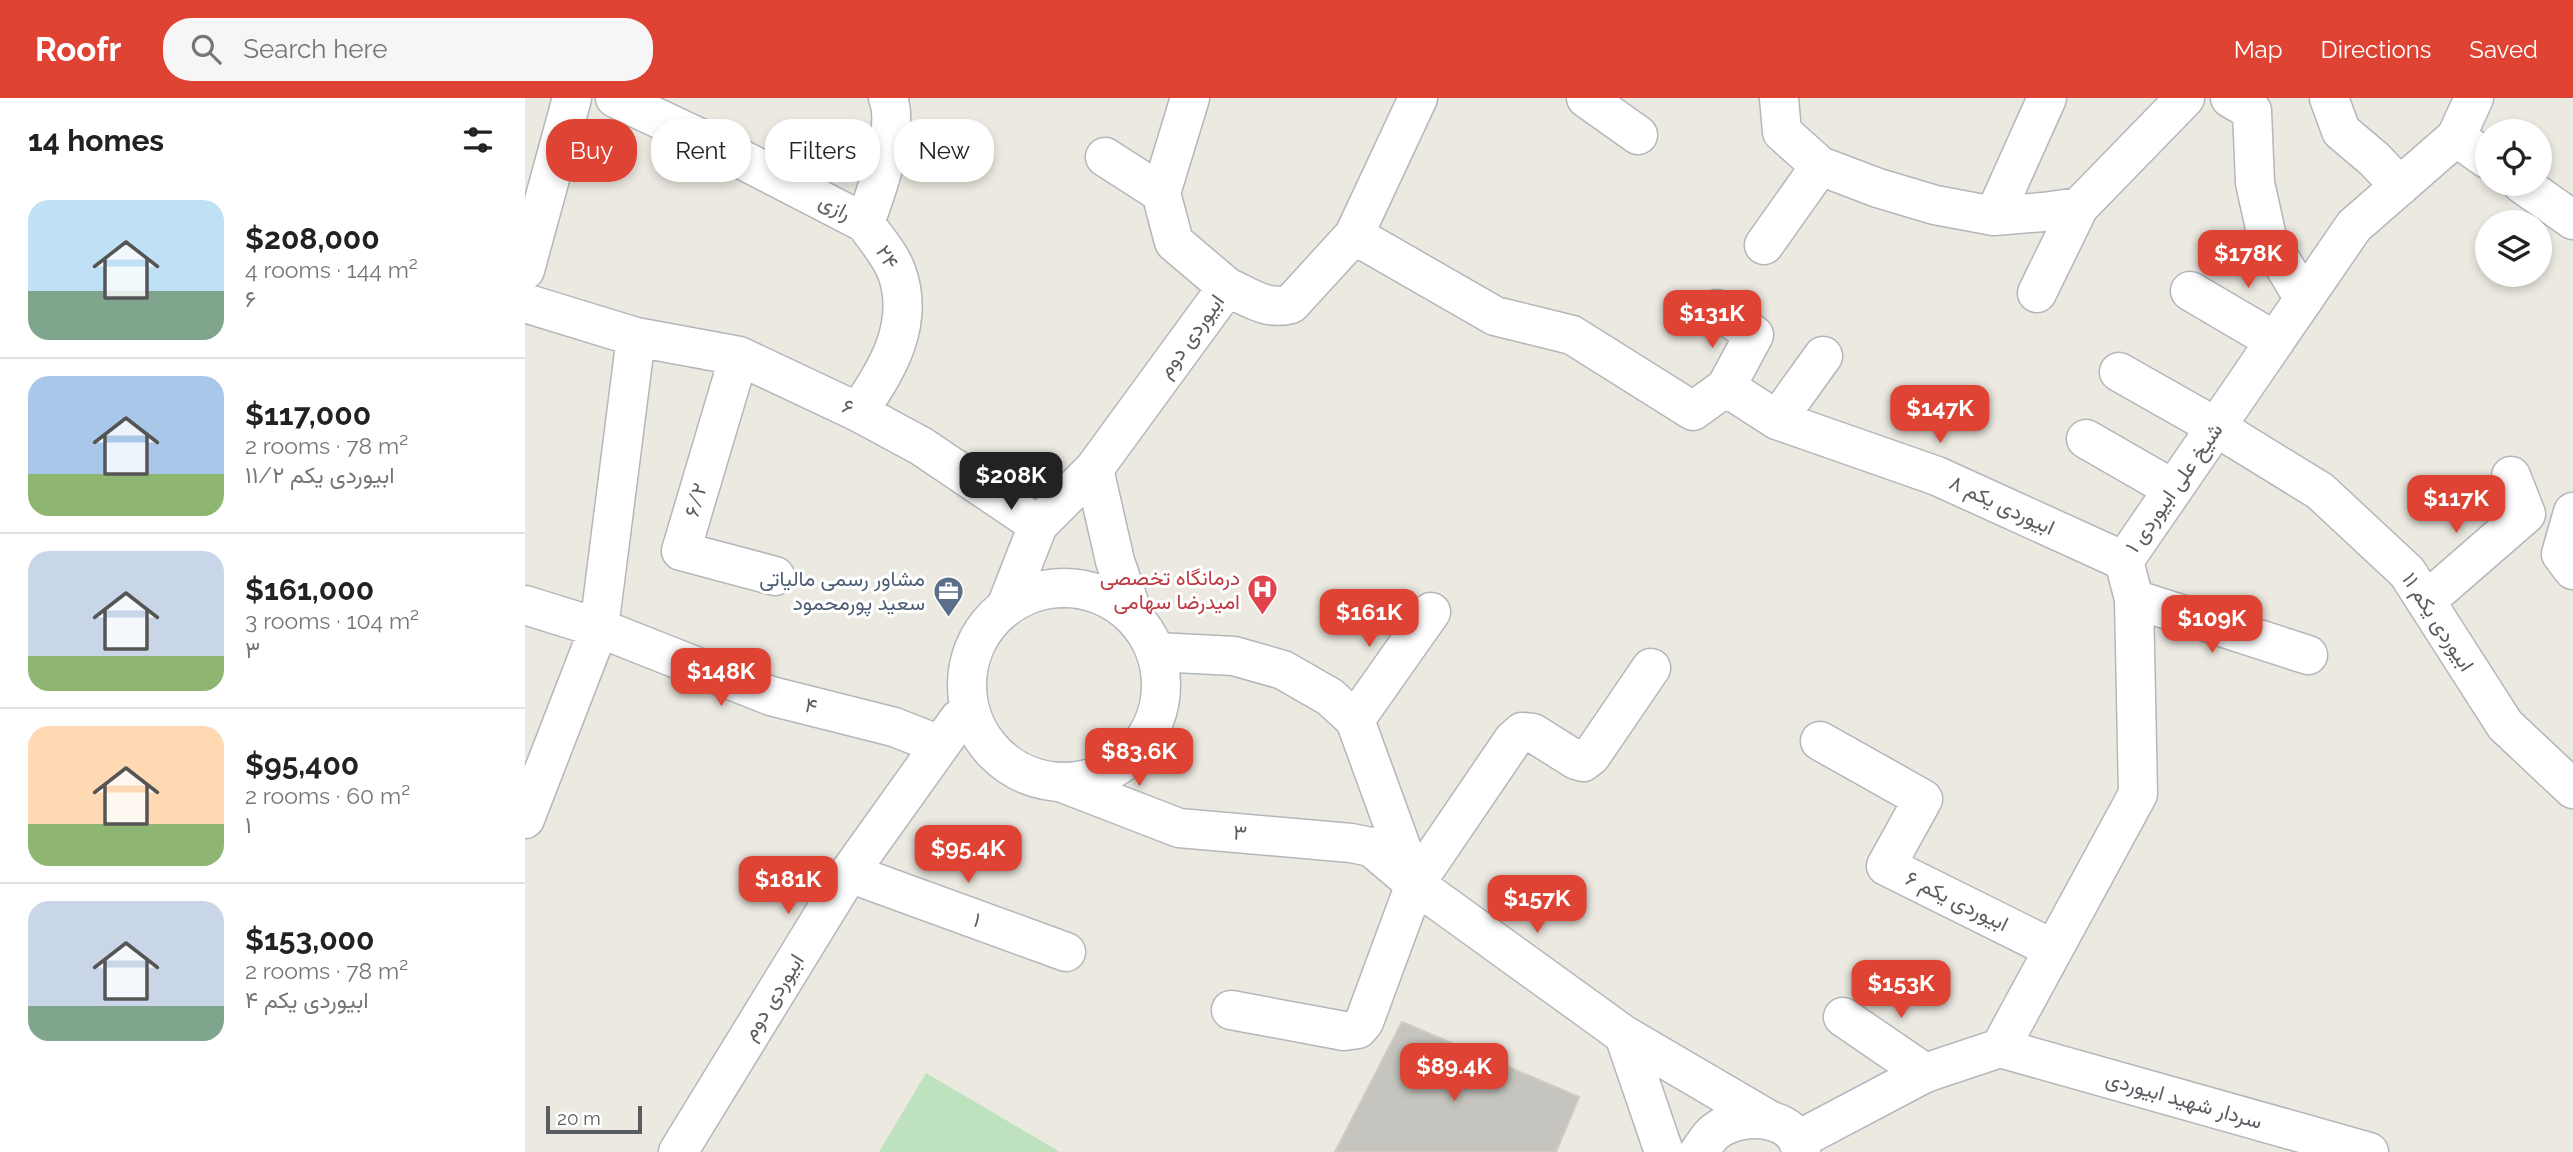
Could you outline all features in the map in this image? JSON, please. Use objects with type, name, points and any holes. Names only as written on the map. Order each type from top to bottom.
[{"type":"street","points":[[525,270],[572,98]]},
{"type":"street","name":"رازی","points":[[615,98],[704,140],[865,223]]},
{"type":"street","name":"۲۴","points":[[858,412],[880,381],[904,320],[897,271],[865,223],[884,168],[892,113],[888,98]]},
{"type":"street","points":[[1190,98],[1161,194],[1174,243],[1227,287]]},
{"type":"street","name":"ابیوردی دوم","points":[[1006,607],[1038,524],[1094,468],[1227,287],[1266,305],[1278,308],[1291,304],[1355,235],[1418,98]]},
{"type":"street","points":[[1586,98],[1637,135]]},
{"type":"street","points":[[1779,98],[1782,132],[1820,166],[1878,188],[1935,205],[1993,216],[2079,207]]},
{"type":"street","points":[[1993,216],[2047,98]]},
{"type":"street","points":[[2037,293],[2079,207],[2185,98]]},
{"type":"street","points":[[2230,98],[2252,111],[2255,183],[2267,237],[2304,299]]},
{"type":"street","points":[[2329,98],[2341,131],[2374,159],[2400,187]]},
{"type":"street","name":"شیخ علی ابیوردی ۱","points":[[2000,1048],[2138,794],[2134,599],[2124,561],[2354,226],[2456,137],[2474,98]]},
{"type":"street","points":[[2456,137],[2475,150]]},
{"type":"street","points":[[1105,157],[1161,194]]},
{"type":"street","points":[[1763,245],[1820,166]]},
{"type":"street","points":[[2539,196],[2573,220]]},
{"type":"street","points":[[1355,235],[1495,316],[1572,335],[1693,411],[1726,387],[1754,335],[1717,309]]},
{"type":"street","points":[[2190,291],[2275,341]]},
{"type":"street","name":"۶","points":[[525,303],[636,337],[739,355],[858,412],[921,446],[1038,524]]},
{"type":"street","points":[[525,819],[599,628],[636,337]]},
{"type":"street","name":"۶/۲","points":[[739,355],[681,551],[775,576]]},
{"type":"street","points":[[1777,420],[1823,355]]},
{"type":"street","name":"۱۱ ابیوردی یکم","points":[[2119,372],[2320,491],[2407,572],[2505,725],[2573,789]]},
{"type":"street","name":"۸ ابیوردی یکم","points":[[1726,387],[1777,420],[1943,463],[2124,561]]},
{"type":"street","points":[[2086,439],[2173,489]]},
{"type":"street","points":[[1094,468],[1115,561],[1134,617]]},
{"type":"street","points":[[2426,601],[2526,514],[2511,476]]},
{"type":"street","points":[[2573,512],[2561,554],[2573,570]]},
{"type":"street","points":[[1072,588],[1095,593],[1116,603],[1134,617],[1147,633],[1156,652],[1162,694],[1149,734],[1136,751],[1120,765],[1081,781],[1038,779],[1019,772],[1001,760],[986,744],[975,726],[956,724],[973,650],[981,634],[1006,607],[1026,596],[1049,589],[1072,588]]},
{"type":"street","points":[[2134,599],[2308,655]]},
{"type":"street","name":"۴","points":[[525,605],[599,628],[771,696],[894,727],[956,724]]},
{"type":"street","points":[[1355,720],[1431,612]]},
{"type":"street","points":[[1156,652],[1234,656],[1283,670],[1329,697],[1355,720],[1415,884]]},
{"type":"street","points":[[1231,1010],[1344,1031],[1358,1030],[1364,1022],[1415,884],[1513,740],[1522,732],[1533,733],[1583,762],[1591,756],[1651,668]]},
{"type":"street","name":"ابیوردی دوم","points":[[678,1152],[849,873],[956,724]]},
{"type":"street","name":"۶ ابیوردی یکم","points":[[1821,741],[1923,799],[1886,866],[2053,949]]},
{"type":"street","name":"۳","points":[[1060,782],[1179,828],[1371,847],[1415,884],[1624,1035],[1790,1137]]},
{"type":"street","name":"۱","points":[[849,873],[1066,953]]},
{"type":"street","points":[[1843,1017],[1925,1073]]},
{"type":"street","points":[[1624,1035],[1664,1152]]},
{"type":"street","points":[[1699,1152],[1716,1131],[1733,1123],[1748,1119],[1790,1137],[1925,1073],[2000,1048]]},
{"type":"street","name":"سردار شهید ابیوردی","points":[[2000,1048],[2369,1152]]},
{"type":"green space","points":[[926,1073],[1060,1152],[879,1152]]},
{"type":"building","points":[[1402,1022],[1579,1097],[1556,1152],[1335,1152]]},
{"type":"place","name":"درمانگاه تخصصی امیدرضا سهامی","points":[[1263,617]]},
{"type":"place","name":"مشاور رسمی مالیاتی سعید پورمحمود","points":[[948,618]]}]
